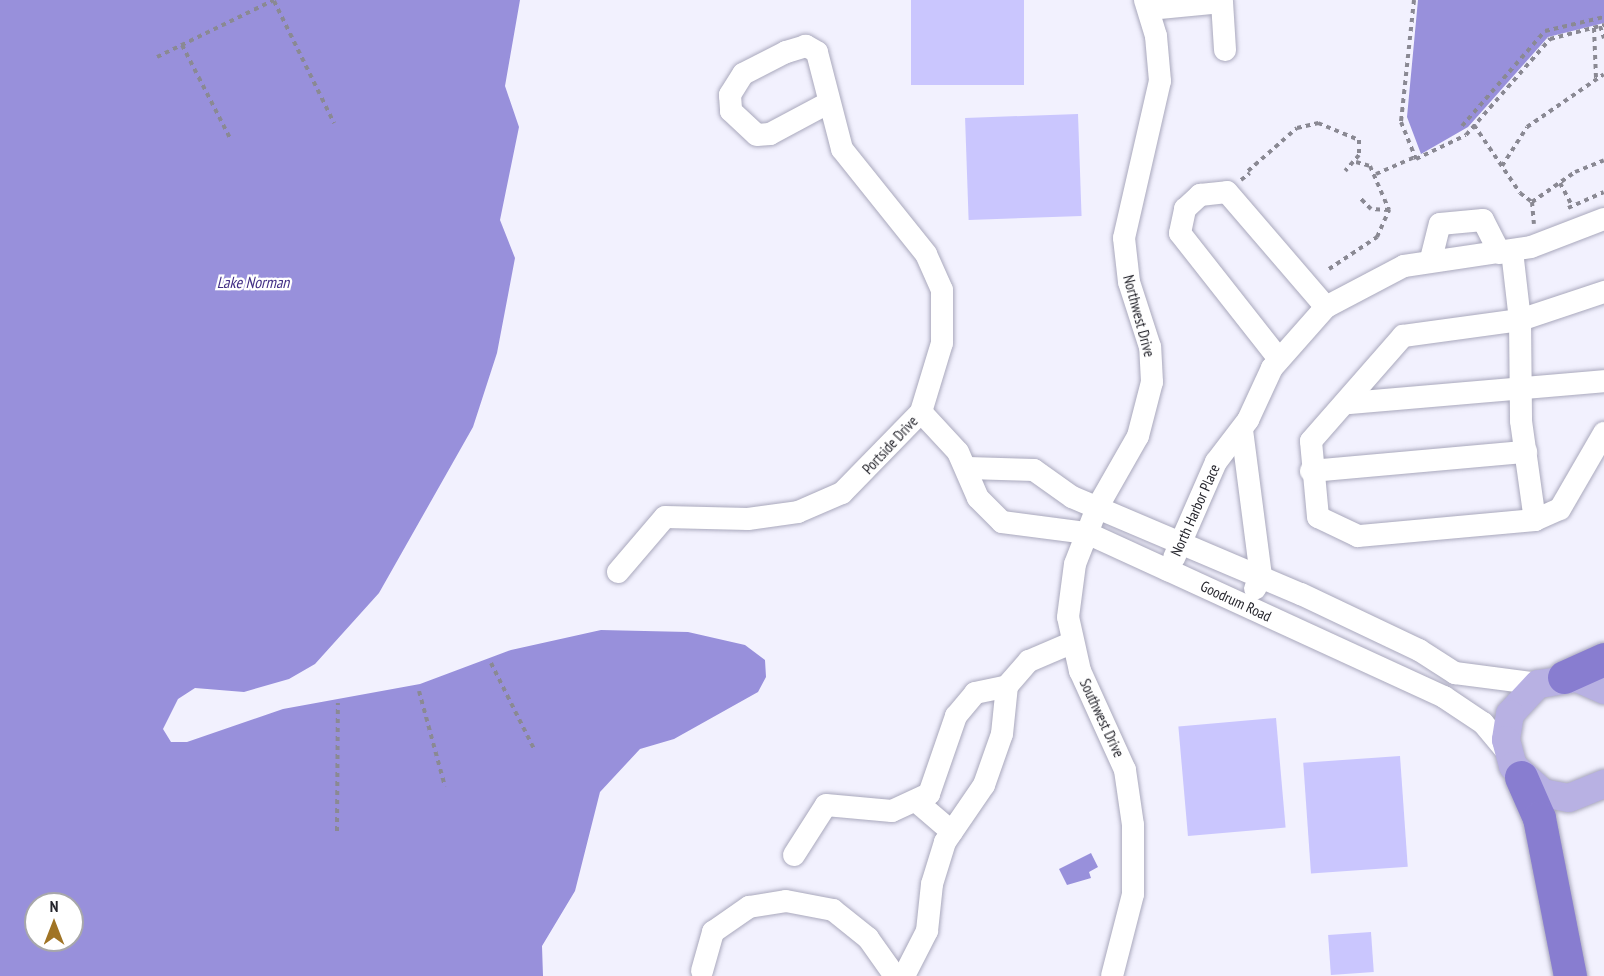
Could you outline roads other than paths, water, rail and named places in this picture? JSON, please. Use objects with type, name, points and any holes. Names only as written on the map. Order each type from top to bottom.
[{"type":"highway","points":[[1551,681],[1604,658]]},
{"type":"highway","points":[[1514,765],[1539,818],[1570,976]]},
{"type":"main road","points":[[1597,790],[1556,797],[1514,765],[1510,714],[1551,681],[1604,690]]},
{"type":"street","name":"Northwest Drive","points":[[1087,533],[1097,508],[1138,435],[1152,382],[1150,347],[1129,282],[1124,238],[1129,198],[1158,104],[1159,58],[1147,4],[1222,1],[1225,50]]},
{"type":"street","name":"Portside Drive","points":[[618,572],[665,517],[748,519],[798,512],[842,493],[921,412],[942,343],[942,290],[926,254],[842,149],[828,103],[817,52],[806,46],[743,74],[730,95],[731,111],[757,135],[770,134],[828,103]]},
{"type":"street","points":[[1278,358],[1180,233],[1185,209],[1200,195],[1227,192],[1326,308]]},
{"type":"street","name":"North Harbor Place","points":[[1168,570],[1216,462],[1242,430],[1278,358],[1326,308],[1385,273],[1428,260],[1506,252],[1565,238],[1604,219]]},
{"type":"street","points":[[1428,260],[1440,224],[1483,220],[1506,252],[1520,320],[1520,388],[1535,520]]},
{"type":"street","points":[[1604,292],[1520,320],[1403,336],[1349,403],[1311,441],[1311,471],[1318,517],[1358,536],[1535,520],[1560,509],[1604,433]]},
{"type":"street","points":[[1349,403],[1604,381]]},
{"type":"street","name":"Goodrum Road","points":[[921,412],[969,468],[978,498],[1002,522],[1087,533],[1458,705],[1483,723],[1514,765]]},
{"type":"street","points":[[1242,430],[1261,577],[1248,607]]},
{"type":"street","points":[[1311,471],[1526,452]]},
{"type":"street","name":"Goodrum Road","points":[[969,468],[1034,471],[1097,508],[1179,546],[1261,577],[1419,650],[1455,673],[1551,681]]},
{"type":"street","name":"Southwest Drive","points":[[1087,533],[1069,592],[1071,643],[1117,743],[1133,825],[1133,894],[1112,976]]},
{"type":"street","points":[[904,976],[927,931],[932,884],[952,832],[984,785],[1002,734],[1007,686],[1029,661],[1071,643]]},
{"type":"street","points":[[794,855],[826,805],[879,812],[917,802],[940,774],[956,716],[975,693],[1007,686]]},
{"type":"street","points":[[917,802],[952,832]]},
{"type":"street","points":[[702,971],[713,932],[749,907],[786,901],[833,910],[868,938],[895,976]]},
{"type":"water","name":"Lake Norman","points":[[0,0],[520,0],[505,86],[519,127],[500,220],[515,258],[497,353],[473,427],[379,593],[315,664],[289,679],[244,692],[195,688],[178,699],[163,729],[171,742],[187,742],[283,709],[420,684],[511,650],[601,630],[688,632],[745,645],[765,660],[766,677],[758,692],[674,739],[640,749],[600,792],[575,891],[542,946],[543,976],[0,976]]},
{"type":"water","points":[[1418,0],[1604,0],[1604,23],[1548,37],[1468,127],[1421,154],[1407,117]]},
{"type":"water","points":[[1091,853],[1098,867],[1089,872],[1091,878],[1067,885],[1059,869]]}]
